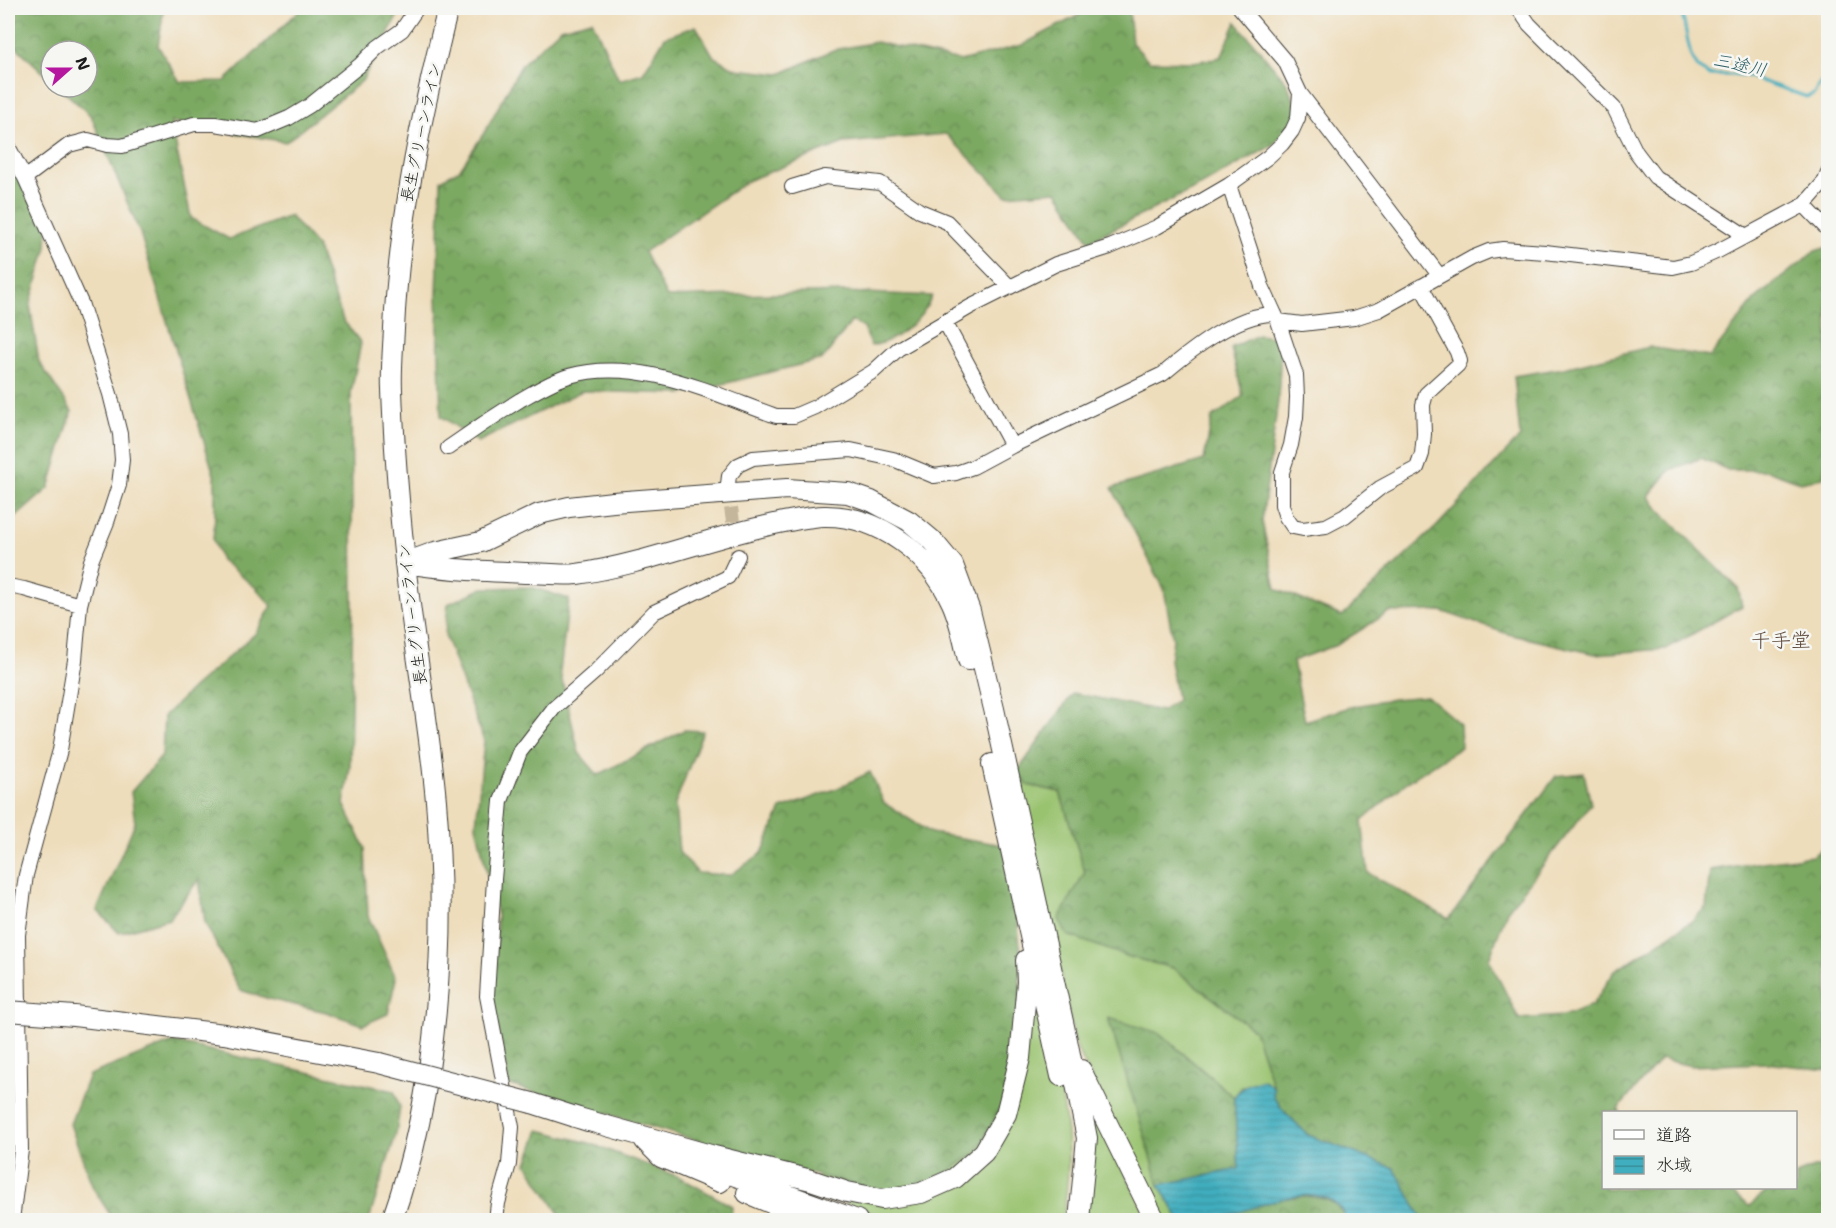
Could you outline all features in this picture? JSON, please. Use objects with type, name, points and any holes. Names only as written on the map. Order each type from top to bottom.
[{"type":"highway","name":"長生グリーンライン","points":[[392,1221],[401,1196],[424,1100],[440,951],[440,875],[436,801],[405,563],[391,387],[396,278],[405,211],[448,8]]},
{"type":"highway","points":[[405,563],[435,552],[481,542],[539,514],[569,507],[787,489],[848,493],[871,501],[909,521],[933,541],[953,565],[970,611],[1067,1040],[1087,1138],[1079,1221]]},
{"type":"highway","points":[[405,563],[441,569],[574,575],[618,567],[739,532],[788,521],[825,516],[854,519],[884,530],[912,550],[933,570],[952,604],[963,639],[1074,1132],[1068,1221]]},
{"type":"highway","points":[[575,1117],[714,1156],[811,1180],[847,1192],[882,1199],[921,1193],[955,1178],[984,1152],[1006,1114],[1020,1058],[1027,982],[1025,914]]},
{"type":"highway","points":[[8,1011],[74,1016],[224,1034],[379,1063],[532,1103],[575,1117],[858,1221]]},
{"type":"highway","points":[[1067,1040],[1155,1221]]},
{"type":"highway","points":[[645,1141],[661,1157],[811,1221]]},
{"type":"street","points":[[26,178],[69,145],[78,142],[88,140],[122,146],[194,124],[215,124],[258,131],[289,118],[309,106],[360,65],[378,47],[402,30],[417,8]]},
{"type":"street","points":[[1240,8],[1285,61],[1300,93],[1439,275]]},
{"type":"street","points":[[1518,8],[1529,24],[1549,45],[1614,108],[1636,152],[1655,177],[1746,236]]},
{"type":"street","points":[[448,448],[486,421],[543,387],[568,376],[592,370],[642,372],[662,376],[776,416],[794,416],[815,407],[874,372],[898,349],[1010,287],[1056,264],[1110,247],[1157,227],[1229,185],[1268,157],[1293,131],[1298,118],[1300,93]]},
{"type":"street","points":[[8,146],[26,178],[81,303],[110,394],[120,434],[122,460],[119,485],[91,561],[80,605],[75,660],[60,750],[26,875],[18,935],[21,1150],[12,1221]]},
{"type":"street","points":[[728,484],[729,476],[738,465],[753,458],[851,450],[893,459],[934,476],[956,473],[973,467],[1012,446],[1163,375],[1180,360],[1218,334],[1242,321],[1269,314],[1302,324],[1354,318],[1379,310],[1472,258],[1489,251],[1503,249],[1673,267],[1690,263],[1804,205],[1825,181],[1828,173]]},
{"type":"street","points":[[792,186],[825,177],[880,183],[920,211],[947,222],[1010,287]]},
{"type":"street","points":[[1229,185],[1262,286],[1276,317],[1296,375],[1298,397],[1290,445],[1282,472],[1281,505],[1293,526],[1303,530],[1316,529],[1336,522],[1380,488],[1417,468],[1422,454],[1423,405],[1426,394],[1460,361],[1421,286]]},
{"type":"street","points":[[1804,205],[1828,230]]},
{"type":"street","points":[[945,322],[1012,446]]},
{"type":"street","points":[[496,1221],[498,1203],[509,1164],[512,1127],[487,996],[501,801],[520,752],[554,708],[595,672],[654,612],[728,577],[738,556]]},
{"type":"street","points":[[8,586],[80,605]]},
{"type":"green space","points":[[8,8],[164,8],[158,46],[180,82],[225,81],[302,8],[402,8],[362,81],[286,142],[171,122],[191,218],[229,239],[290,216],[317,247],[343,320],[361,343],[351,393],[353,605],[350,767],[344,804],[365,848],[368,916],[396,978],[388,1014],[363,1025],[326,1012],[240,990],[205,923],[199,879],[169,919],[119,933],[97,910],[135,823],[131,792],[162,756],[164,716],[256,633],[272,606],[256,588],[221,560],[213,540],[215,478],[140,233],[91,116],[72,99],[99,99],[99,39],[39,39],[39,69],[8,39]]},
{"type":"green space","points":[[1092,8],[1129,8],[1132,43],[1149,61],[1194,62],[1221,57],[1236,22],[1287,83],[1300,116],[1273,145],[1202,185],[1089,241],[1057,191],[1006,195],[946,134],[844,143],[749,180],[644,252],[667,297],[844,292],[932,296],[928,305],[908,329],[890,340],[871,346],[864,328],[852,321],[823,359],[683,394],[582,391],[478,442],[441,416],[437,295],[441,180],[460,169],[484,133],[522,64],[561,28],[592,20],[619,80],[643,73],[665,37],[696,26],[714,57],[736,69],[780,74],[833,50],[876,42],[960,61],[1022,45]]},
{"type":"green space","points":[[8,169],[28,177],[48,209],[47,247],[30,305],[39,362],[72,411],[49,488],[8,524]]},
{"type":"green space","points":[[1828,247],[1828,451],[1823,478],[1800,482],[1767,470],[1728,470],[1701,458],[1670,470],[1649,496],[1659,510],[1738,588],[1742,606],[1666,649],[1595,654],[1508,634],[1441,611],[1389,612],[1337,645],[1293,661],[1305,721],[1350,707],[1393,699],[1427,696],[1460,724],[1461,747],[1407,782],[1362,821],[1368,873],[1449,919],[1556,776],[1584,773],[1591,804],[1507,911],[1489,959],[1519,1019],[1563,1016],[1592,1005],[1615,971],[1692,921],[1706,907],[1710,870],[1813,856],[1828,843],[1828,1070],[1766,1063],[1691,1066],[1661,1059],[1618,1109],[1619,1111],[1602,1111],[1602,1189],[1726,1189],[1749,1206],[1770,1189],[1797,1189],[1797,1175],[1816,1167],[1828,1168],[1828,1220],[1423,1220],[1394,1168],[1308,1135],[1282,1109],[1273,1095],[1274,1089],[1254,1030],[1173,968],[1126,956],[1067,935],[1059,919],[1085,872],[1060,792],[1028,785],[1017,772],[1073,693],[1162,711],[1177,700],[1170,660],[1173,640],[1164,589],[1112,488],[1204,460],[1212,418],[1243,396],[1231,348],[1258,335],[1280,338],[1278,401],[1262,521],[1276,589],[1342,616],[1437,526],[1520,437],[1514,376],[1564,368],[1649,347],[1710,357],[1755,299],[1815,251]]},
{"type":"green space","points":[[531,587],[569,599],[560,671],[579,753],[598,775],[684,730],[703,731],[675,804],[679,852],[698,873],[730,875],[762,853],[781,809],[838,788],[870,772],[884,803],[931,833],[1003,845],[1016,904],[1021,956],[1019,1016],[1003,1103],[977,1151],[930,1185],[885,1191],[803,1172],[509,1085],[493,1003],[497,916],[476,825],[484,741],[445,635],[448,604],[483,588]]},
{"type":"green space","points":[[1017,772],[1028,785],[1060,792],[1085,872],[1059,919],[1126,956],[1173,968],[1254,1030],[1274,1089],[1270,1084],[1242,1087],[1234,1097],[1159,1033],[1153,1163],[1159,1185],[1180,1220],[1163,1220],[1076,1047]]},
{"type":"green space","points":[[1033,977],[1060,1086],[1067,1130],[1068,1169],[1063,1220],[889,1220],[807,1188]]},
{"type":"green space","points":[[1108,1018],[1159,1033],[1234,1097],[1239,1169],[1159,1185]]},
{"type":"green space","points":[[173,1042],[394,1091],[400,1107],[396,1134],[369,1220],[109,1220],[111,1216],[93,1188],[70,1124],[89,1075]]},
{"type":"green space","points":[[1087,1097],[1149,1220],[1086,1220]]},
{"type":"green space","points":[[539,1130],[589,1143],[679,1177],[732,1206],[731,1220],[563,1220],[527,1164]]},
{"type":"green space","points":[[1302,1196],[1329,1201],[1339,1208],[1346,1220],[1211,1220],[1278,1199]]},
{"type":"water","points":[[1263,1080],[1274,1089],[1273,1095],[1282,1109],[1308,1135],[1394,1168],[1423,1220],[1346,1220],[1337,1205],[1323,1197],[1305,1196],[1285,1198],[1212,1220],[1180,1220],[1159,1185],[1239,1169],[1234,1097],[1246,1086]]},
{"type":"waterway","name":"三途川","points":[[1677,8],[1683,18],[1691,56],[1699,69],[1709,75],[1744,75],[1807,97],[1814,94],[1828,73]]},
{"type":"tunnel","points":[[728,487],[738,556]]},
{"type":"district","name":"千手堂","points":[[1781,640]]}]
